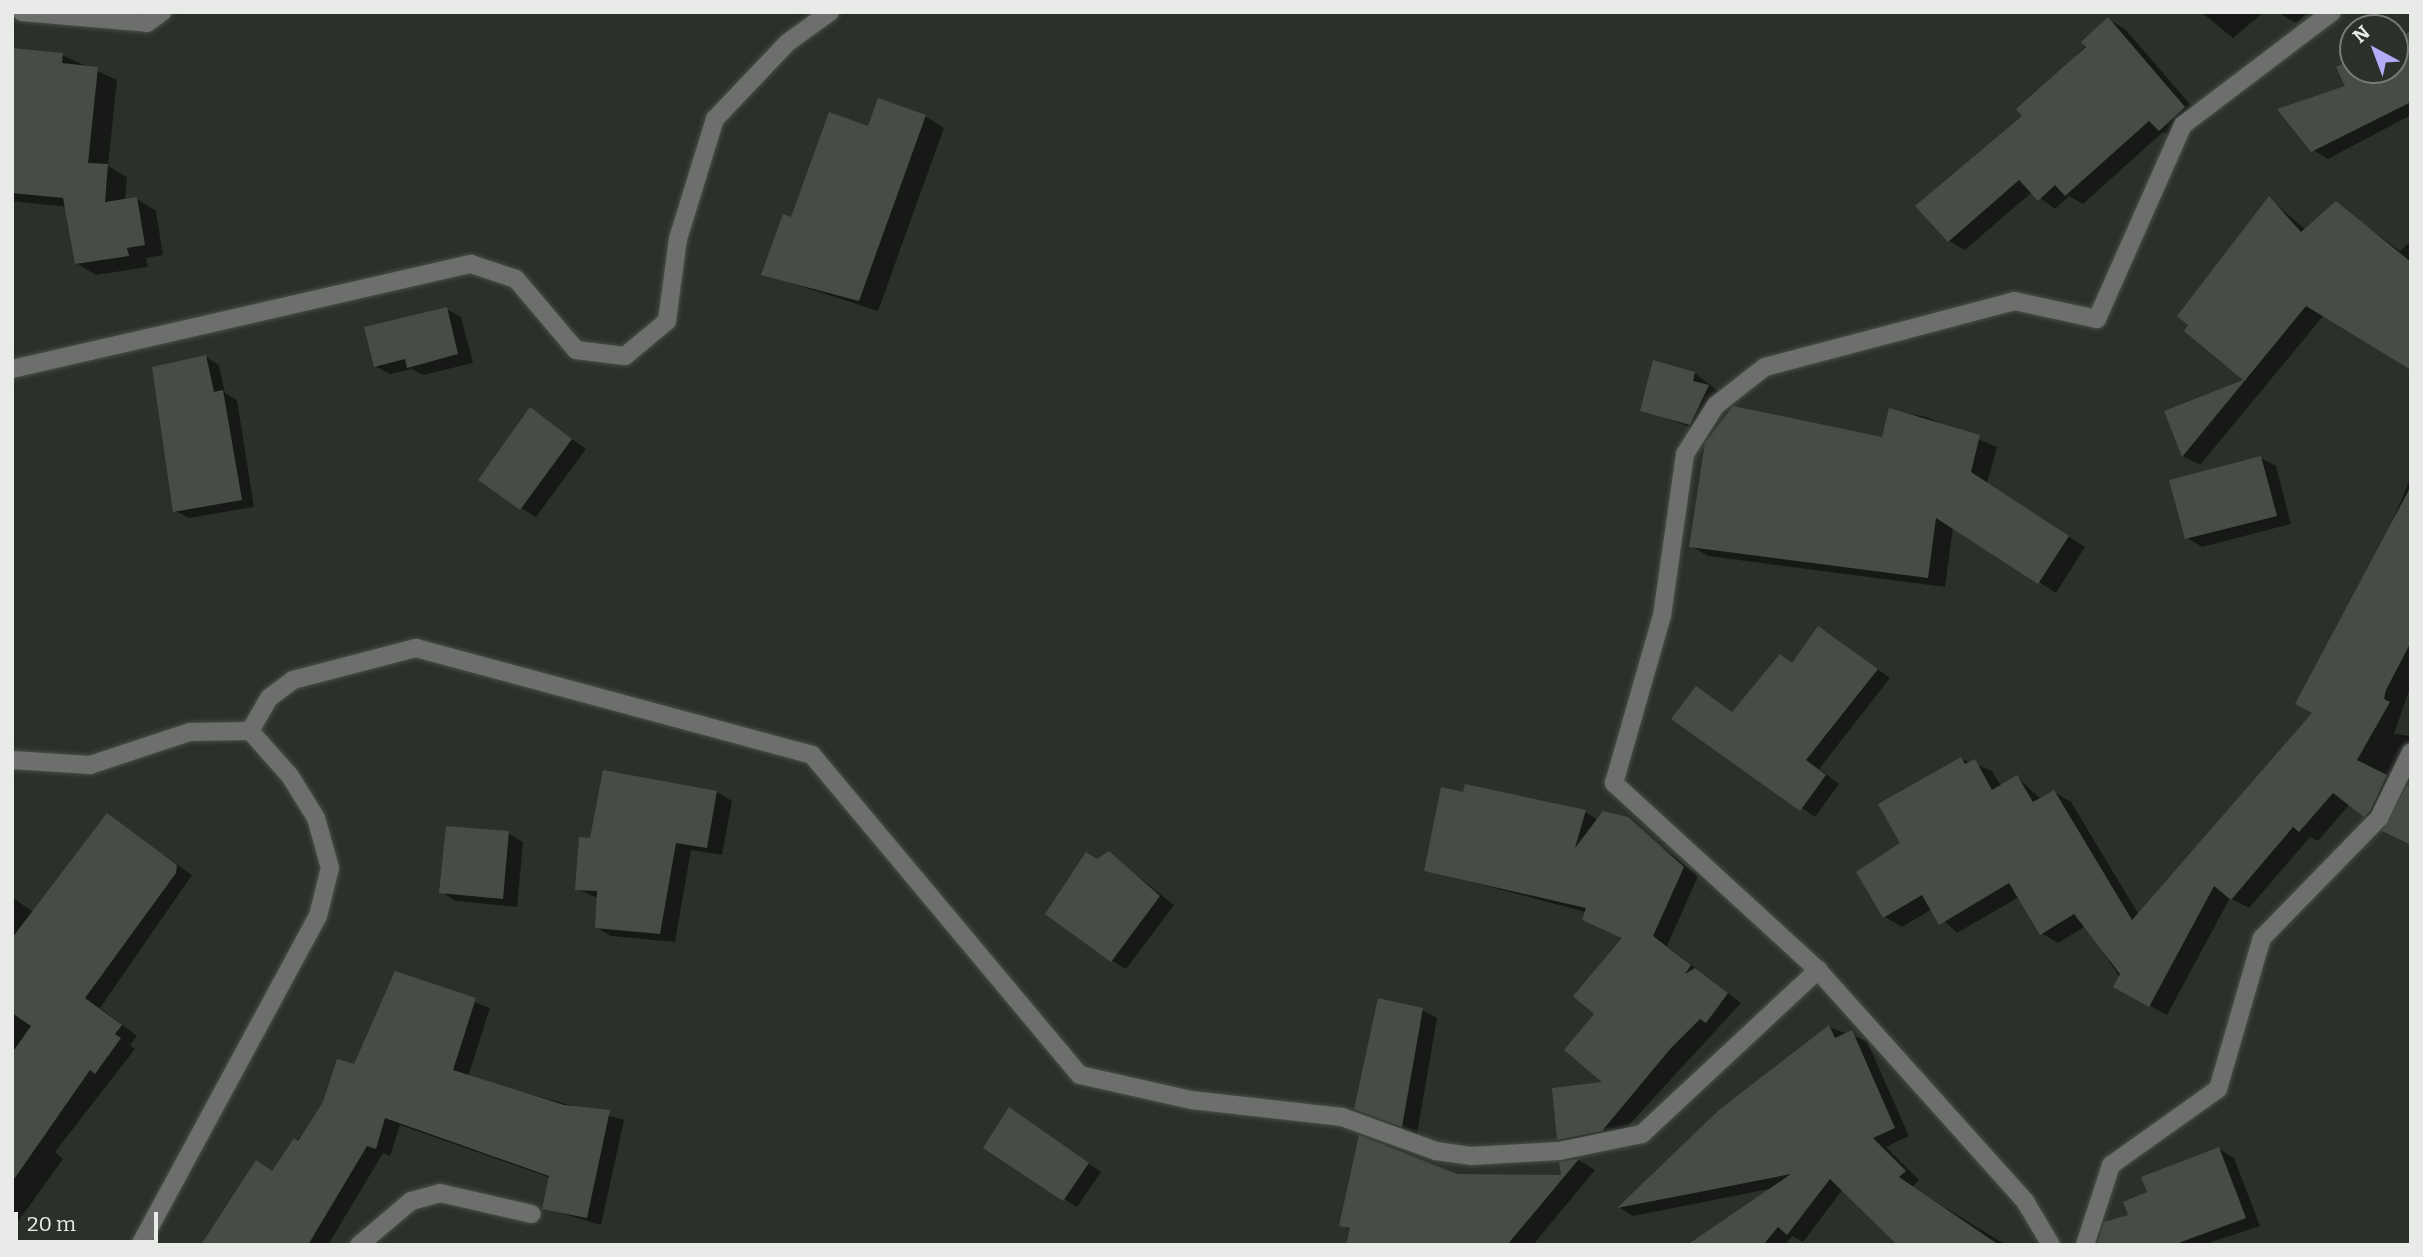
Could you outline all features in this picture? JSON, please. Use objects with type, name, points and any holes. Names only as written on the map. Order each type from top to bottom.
[{"type":"street","points":[[22,12],[147,23],[162,12]]},
{"type":"street","points":[[12,369],[471,264],[516,278],[576,350],[625,356],[667,321],[677,239],[715,119],[787,43],[830,12]]},
{"type":"street","points":[[2051,1245],[2025,1201],[1818,970],[1615,783],[1662,615],[1685,454],[1716,405],[1765,367],[2014,301],[2097,318],[2183,125],[2332,12]]},
{"type":"street","points":[[250,731],[269,698],[293,680],[416,648],[812,755],[1080,1075],[1191,1100],[1342,1117],[1436,1151],[1559,1151],[1642,1134],[1818,970]]},
{"type":"street","points":[[12,760],[90,765],[190,732],[250,731],[290,776],[316,818],[330,868],[318,916],[141,1245]]},
{"type":"street","points":[[2085,1245],[2110,1165],[2218,1088],[2262,938],[2379,818],[2411,752]]},
{"type":"street","points":[[359,1245],[411,1202],[440,1193],[532,1214]]},
{"type":"building","points":[[2108,17],[2185,107],[2159,131],[2149,121],[2065,196],[2055,185],[2038,201],[2019,180],[1948,242],[1915,206],[2022,116],[2016,109],[2086,47],[2081,42]]},
{"type":"building","points":[[2411,31],[2411,102],[2311,152],[2277,109],[2345,86],[2344,84],[2409,84]]},
{"type":"building","points":[[12,48],[63,53],[62,63],[98,67],[88,163],[108,164],[105,202],[137,197],[145,245],[127,248],[129,256],[75,264],[63,198],[12,193]]},
{"type":"building","points":[[878,98],[926,115],[859,301],[761,275],[783,214],[791,217],[829,112],[868,126]]},
{"type":"building","points":[[2269,196],[2301,232],[2336,201],[2411,262],[2411,370],[2306,306],[2182,457],[2164,411],[2243,380],[2184,331],[2188,325],[2177,316]]},
{"type":"building","points":[[447,307],[458,354],[407,368],[405,359],[374,367],[364,327]]},
{"type":"building","points":[[206,355],[214,392],[223,390],[242,500],[173,512],[152,367]]},
{"type":"building","points":[[1653,360],[1695,372],[1693,381],[1709,385],[1690,425],[1640,411]]},
{"type":"building","points":[[1733,406],[1882,437],[1889,408],[1980,435],[1971,472],[2069,536],[2038,584],[1936,518],[1928,578],[1689,547],[1705,443]]},
{"type":"building","points":[[530,407],[572,439],[520,510],[478,480]]},
{"type":"building","points":[[2261,456],[2277,516],[2185,539],[2169,480]]},
{"type":"building","points":[[2411,486],[2411,642],[2386,690],[2384,699],[2390,702],[2357,760],[2387,775],[2370,811],[2364,817],[2333,793],[2299,832],[2293,827],[2231,900],[2214,886],[2149,1007],[2113,987],[2120,974],[2074,914],[2040,935],[2009,883],[1939,925],[1922,895],[1883,918],[1856,872],[1900,843],[1878,804],[1961,757],[1965,764],[1975,759],[1992,790],[2017,775],[2033,802],[2054,790],[2132,920],[2312,713],[2295,704]]},
{"type":"building","points":[[1818,626],[1878,669],[1806,760],[1826,775],[1800,811],[1671,719],[1696,686],[1732,712],[1780,654],[1792,663]]},
{"type":"building","points":[[603,770],[717,791],[707,848],[676,843],[660,934],[595,928],[597,891],[575,890],[579,837],[590,838]]},
{"type":"building","points":[[1465,784],[1586,810],[1575,848],[1603,811],[1628,817],[1684,867],[1653,936],[1691,965],[1685,974],[1695,968],[1728,993],[1706,1023],[1700,1019],[1671,1048],[1602,1131],[1557,1140],[1552,1088],[1602,1082],[1564,1050],[1594,1014],[1573,996],[1622,938],[1582,920],[1586,908],[1424,871],[1441,787],[1463,792]]},
{"type":"building","points":[[2407,785],[2411,787],[2411,845],[2382,831]]},
{"type":"building","points":[[107,813],[177,865],[176,873],[85,998],[122,1025],[115,1034],[121,1038],[95,1074],[90,1070],[12,1182],[12,1053],[31,1026],[12,1013],[12,938]]},
{"type":"building","points":[[446,826],[509,831],[503,899],[439,893]]},
{"type":"building","points":[[1109,851],[1160,896],[1111,962],[1045,914],[1086,852],[1097,859]]},
{"type":"building","points":[[395,971],[476,998],[453,1070],[564,1105],[610,1110],[587,1218],[542,1209],[549,1176],[385,1118],[376,1149],[367,1146],[308,1245],[201,1245],[256,1160],[272,1171],[294,1138],[298,1141],[323,1102],[337,1059],[354,1064]]},
{"type":"building","points":[[1378,998],[1423,1008],[1402,1127],[1354,1109]]},
{"type":"building","points":[[1829,1025],[1835,1038],[1852,1030],[1895,1128],[1873,1138],[1906,1171],[1899,1177],[1999,1245],[1897,1245],[1830,1179],[1787,1235],[1778,1227],[1763,1245],[1687,1245],[1791,1174],[1617,1208],[1719,1110]]},
{"type":"building","points":[[1009,1107],[1089,1163],[1063,1201],[983,1148]]},
{"type":"building","points":[[1359,1135],[1457,1174],[1561,1175],[1559,1162],[1579,1159],[1507,1245],[1346,1245],[1350,1228],[1339,1226]]},
{"type":"building","points":[[2219,1147],[2246,1218],[2173,1245],[2097,1245],[2104,1222],[2128,1215],[2123,1202],[2147,1192],[2141,1177]]}]
